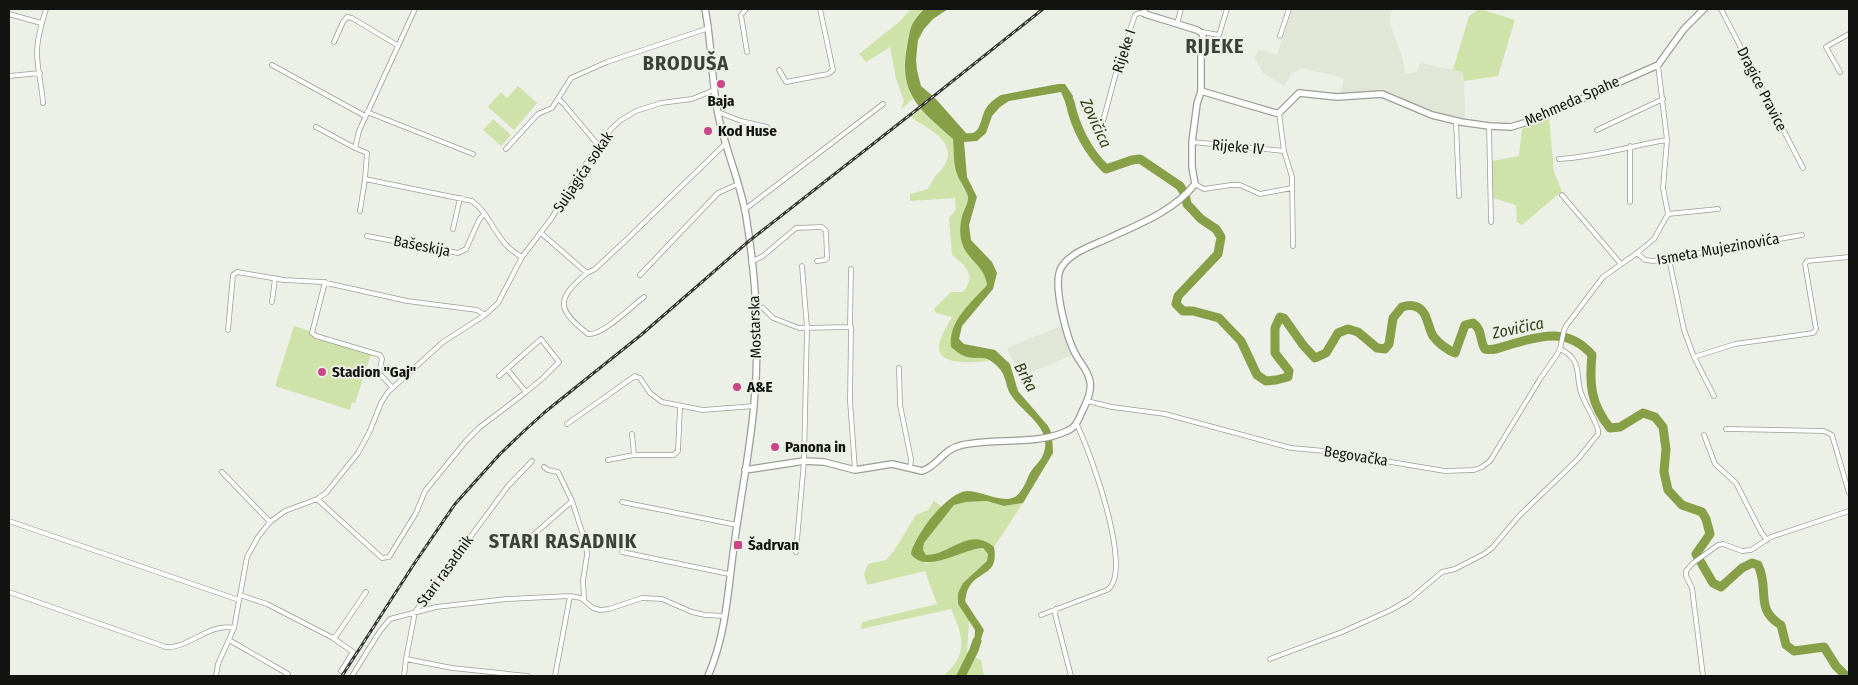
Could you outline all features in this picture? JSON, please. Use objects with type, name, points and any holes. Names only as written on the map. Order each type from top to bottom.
[{"type":"street","points":[[43,103],[37,53],[46,9]]},
{"type":"street","points":[[355,148],[366,114],[415,9]]},
{"type":"street","name":"Mostarska","points":[[705,9],[709,28],[714,90],[718,112],[744,210],[756,306],[757,356],[754,406],[729,574],[725,616],[720,646],[708,676]]},
{"type":"street","points":[[746,9],[741,15],[747,52]]},
{"type":"street","points":[[779,70],[786,82],[828,74],[833,70],[820,9]]},
{"type":"street","points":[[1177,24],[1181,9]]},
{"type":"street","points":[[1194,185],[1192,142],[1194,119],[1201,91],[1201,54],[1204,37],[1202,32],[1218,35],[1227,9]]},
{"type":"street","points":[[1280,36],[1288,9]]},
{"type":"street","points":[[1562,195],[1621,264],[1654,239],[1668,214],[1663,188],[1667,140],[1658,65],[1684,29],[1704,9]]},
{"type":"street","name":"Dragice Pravice","points":[[1721,9],[1803,168]]},
{"type":"street","name":"Rijeke I","points":[[1102,125],[1117,69],[1135,15],[1144,11],[1202,32]]},
{"type":"street","points":[[9,14],[42,23]]},
{"type":"street","points":[[334,42],[347,17],[352,18],[398,45]]},
{"type":"street","points":[[506,149],[538,114],[549,110],[573,77],[607,62],[709,28]]},
{"type":"street","points":[[1840,72],[1826,47],[1849,34]]},
{"type":"street","points":[[272,65],[366,114],[473,154]]},
{"type":"street","name":"Mehmeda Spahe","points":[[1279,113],[1299,93],[1337,97],[1375,93],[1392,97],[1432,114],[1456,121],[1489,126],[1510,126],[1534,120],[1658,65]]},
{"type":"street","points":[[9,76],[40,73]]},
{"type":"street","name":"Suljagića sokak","points":[[216,676],[218,664],[234,628],[247,557],[258,537],[270,522],[285,511],[317,499],[326,493],[358,453],[369,433],[381,403],[392,387],[443,342],[485,315],[498,303],[522,257],[541,233],[598,145],[611,129],[628,115],[651,106],[692,99],[714,90]]},
{"type":"street","points":[[1201,91],[1279,113],[1284,151],[1292,177],[1293,246]]},
{"type":"street","points":[[558,99],[598,145]]},
{"type":"street","points":[[1597,130],[1663,99]]},
{"type":"street","points":[[744,210],[883,104]]},
{"type":"street","points":[[718,112],[741,121],[767,127]]},
{"type":"street","points":[[1456,121],[1459,196]]},
{"type":"street","points":[[1489,126],[1491,222]]},
{"type":"street","points":[[316,127],[367,153],[360,211]]},
{"type":"street","points":[[1559,159],[1588,157],[1630,146],[1667,140]]},
{"type":"street","name":"Rijeke IV","points":[[1192,142],[1284,151]]},
{"type":"street","points":[[644,297],[608,326],[594,334],[588,334],[564,311],[563,302],[565,296],[572,288],[624,242],[726,144]]},
{"type":"street","points":[[1630,146],[1630,202]]},
{"type":"street","points":[[365,179],[472,201],[484,214],[507,248],[522,257]]},
{"type":"street","points":[[640,275],[718,193],[738,184]]},
{"type":"street","points":[[1194,185],[1204,189],[1240,185],[1260,194],[1292,188]]},
{"type":"street","points":[[745,470],[804,461],[824,462],[855,470],[892,464],[919,472],[926,470],[949,450],[961,445],[990,441],[1021,441],[1070,430],[1076,423],[1087,401],[1090,381],[1074,350],[1060,303],[1058,282],[1060,270],[1076,254],[1154,216],[1181,197],[1194,185]]},
{"type":"street","points":[[453,229],[460,198]]},
{"type":"street","points":[[1668,214],[1718,209]]},
{"type":"street","name":"Bašeskija","points":[[367,236],[458,253],[466,249],[479,220],[484,214]]},
{"type":"street","points":[[751,262],[763,256],[796,228],[801,227],[822,227],[826,231],[827,258],[825,260],[817,260]]},
{"type":"street","points":[[541,233],[587,273]]},
{"type":"street","name":"Ismeta Mujezinovića","points":[[1637,253],[1648,261],[1757,241],[1802,235]]},
{"type":"street","points":[[1694,358],[1736,344],[1814,332],[1816,329],[1804,264],[1807,261],[1849,257]]},
{"type":"street","points":[[1669,258],[1681,321],[1694,358],[1714,396]]},
{"type":"street","name":"Begovačka","points":[[1087,401],[1112,407],[1165,414],[1291,448],[1324,451],[1445,471],[1474,470],[1490,461],[1560,349],[1564,330],[1599,282],[1621,264]]},
{"type":"street","points":[[796,552],[804,461],[807,328],[802,266]]},
{"type":"street","points":[[850,269],[850,326],[852,332],[851,424],[855,470]]},
{"type":"street","points":[[228,330],[234,273],[325,282],[408,302],[477,310],[485,315]]},
{"type":"street","points":[[272,302],[275,278]]},
{"type":"street","points":[[325,282],[312,333],[316,336],[380,355],[382,358],[380,373],[392,387]]},
{"type":"street","points":[[756,306],[763,308],[773,318],[798,328],[850,326]]},
{"type":"street","points":[[317,499],[382,558],[390,557],[416,513],[425,491],[466,441],[543,378],[559,362],[541,339],[499,376]]},
{"type":"street","points":[[1270,659],[1342,632],[1391,610],[1410,599],[1442,572],[1455,569],[1484,554],[1492,548],[1519,516],[1578,459],[1598,434],[1598,430],[1582,394],[1575,361],[1569,353],[1560,349]]},
{"type":"street","points":[[899,368],[900,405],[911,459],[910,468]]},
{"type":"street","points":[[507,369],[526,392]]},
{"type":"street","points":[[567,424],[635,376],[640,378],[650,393],[658,400],[680,407],[718,410],[754,406]]},
{"type":"street","points":[[608,460],[634,455],[671,456],[676,453],[680,407]]},
{"type":"street","points":[[1041,615],[1111,588],[1116,576],[1115,543],[1111,523],[1076,423]]},
{"type":"street","points":[[1726,429],[1829,432],[1832,435],[1849,493]]},
{"type":"street","points":[[632,434],[634,455]]},
{"type":"street","points":[[1704,435],[1715,464],[1736,483],[1767,540]]},
{"type":"street","name":"Stari rasadnik","points":[[404,676],[415,612],[508,486],[532,461]]},
{"type":"street","points":[[544,467],[558,472],[572,501],[586,544],[584,599]]},
{"type":"street","points":[[222,472],[270,522]]},
{"type":"street","points":[[524,543],[572,501]]},
{"type":"street","points":[[622,502],[737,525]]},
{"type":"street","points":[[1703,676],[1692,588],[1686,576],[1686,571],[1693,563],[1718,545],[1723,544],[1742,551],[1751,550],[1771,537],[1849,510]]},
{"type":"street","points":[[9,521],[240,598],[267,604],[333,638],[353,652],[341,671]]},
{"type":"street","points":[[622,552],[729,574]]},
{"type":"street","points":[[9,592],[166,647],[175,646],[219,628],[227,626],[234,628]]},
{"type":"street","points":[[333,638],[366,592]]},
{"type":"street","points":[[555,676],[570,596]]},
{"type":"street","name":"Stari rasadnik","points":[[352,676],[387,621],[393,617],[436,607],[507,599],[570,596],[584,599],[593,608],[600,610],[609,609],[642,598],[662,599],[692,612],[725,616]]},
{"type":"street","points":[[1056,609],[1055,614],[1071,676]]},
{"type":"street","points":[[230,640],[288,674],[286,676]]},
{"type":"street","points":[[406,660],[452,668],[528,676]]},
{"type":"shaded area","points":[[911,9],[924,9],[914,21],[906,50],[906,81],[913,99],[901,109],[904,101],[896,79],[890,47],[866,62],[859,54],[898,23]]},
{"type":"shaded area","points":[[924,9],[948,9],[933,19],[924,29],[918,40],[916,60],[921,86],[935,98],[966,133],[977,130],[987,108],[992,101],[1001,95],[1065,84],[1073,96],[1072,112],[1068,109],[1061,92],[1009,101],[992,116],[986,133],[977,141],[964,142],[967,177],[977,197],[969,225],[971,240],[992,262],[997,273],[993,289],[962,326],[959,339],[964,344],[995,350],[1010,364],[1018,391],[1048,426],[1052,434],[1053,453],[1023,503],[1004,506],[987,501],[966,502],[954,505],[924,543],[923,550],[926,555],[935,554],[968,540],[976,539],[985,541],[994,547],[995,557],[991,568],[972,583],[967,591],[965,601],[984,630],[980,642],[974,650],[975,630],[958,604],[958,593],[963,583],[987,561],[988,554],[983,548],[974,549],[935,562],[926,562],[918,560],[911,554],[913,546],[933,516],[959,493],[972,491],[1002,499],[1015,496],[1021,491],[1031,471],[1042,458],[1045,445],[1041,429],[1011,395],[1000,369],[987,359],[964,356],[951,347],[953,329],[957,321],[987,285],[986,278],[964,249],[961,239],[961,220],[968,198],[956,170],[953,139],[914,100],[906,77],[905,63],[910,29]]},
{"type":"shaded area","points":[[1292,9],[1392,9],[1389,21],[1403,59],[1405,74],[1417,72],[1420,63],[1464,72],[1465,120],[1419,108],[1397,96],[1382,91],[1341,93],[1344,78],[1301,68],[1291,75],[1284,86],[1263,73],[1255,58],[1258,49],[1277,55]]},
{"type":"shaded area","points":[[1480,9],[1515,20],[1498,76],[1464,81],[1463,72],[1453,70],[1469,16]]},
{"type":"shaded area","points":[[518,86],[537,103],[514,130],[488,107],[501,92],[507,98]]},
{"type":"shaded area","points":[[919,106],[953,139],[954,161],[968,200],[962,216],[965,250],[986,276],[987,285],[959,317],[950,336],[966,357],[982,357],[989,361],[958,362],[944,357],[940,353],[941,339],[952,317],[936,313],[934,309],[951,292],[963,292],[969,281],[969,276],[962,263],[952,255],[949,218],[956,209],[955,198],[910,201],[910,194],[928,189],[948,157],[944,142],[938,135],[908,115]]},
{"type":"shaded area","points":[[1549,117],[1554,172],[1562,191],[1522,225],[1517,222],[1516,205],[1493,198],[1492,161],[1519,156],[1522,129]]},
{"type":"shaded area","points":[[493,119],[511,135],[501,146],[483,130]]},
{"type":"shaded area","name":"Stadion \"Gaj\"","points":[[294,326],[372,351],[355,403],[352,402],[350,410],[275,386]]},
{"type":"shaded area","points":[[1061,326],[1072,355],[1021,377],[1007,348]]},
{"type":"shaded area","points":[[934,501],[942,507],[921,531],[913,545],[926,564],[963,552],[983,548],[988,554],[987,561],[963,583],[958,604],[969,620],[967,653],[981,660],[984,676],[944,676],[954,665],[961,651],[961,637],[951,609],[861,629],[862,622],[937,604],[925,571],[867,585],[864,574],[868,564],[886,560],[916,515],[928,510]]},
{"type":"shaded area","points":[[987,501],[1004,506],[1023,503],[994,547],[976,540],[968,541],[934,554],[925,555],[923,550],[924,543],[954,505],[966,502]]},
{"type":"waterway","name":"Zovičica","points":[[1070,102],[1075,121],[1083,138],[1093,155],[1106,169],[1140,159],[1180,186],[1185,194],[1187,204],[1201,219],[1216,229],[1221,237],[1218,254],[1178,296],[1176,304],[1183,311],[1193,311],[1219,318],[1241,341],[1257,375],[1266,381],[1288,377],[1289,371],[1275,353],[1275,328],[1280,317],[1284,318],[1303,345],[1315,358],[1326,353],[1338,333],[1348,329],[1358,332],[1377,348],[1385,349],[1389,344],[1393,318],[1402,307],[1409,306],[1419,308],[1425,314],[1433,336],[1443,346],[1455,353],[1465,325],[1473,323],[1480,332],[1485,349],[1495,349],[1544,336],[1564,337],[1583,346],[1592,355],[1591,385],[1595,402],[1610,428],[1620,427],[1643,413],[1655,417],[1663,427],[1666,449],[1664,472],[1668,490],[1682,505],[1702,512],[1706,519],[1710,534],[1696,554],[1713,583],[1721,587],[1742,568],[1752,563],[1758,565],[1763,582],[1765,605],[1773,619],[1781,625],[1786,645],[1794,651],[1824,647],[1836,666],[1846,676]]},
{"type":"waterway","name":"Brka","points":[[961,676],[977,641]]},
{"type":"railway","points":[[342,676],[455,504],[500,454],[523,432],[641,335],[749,241],[1043,9]]},
{"type":"place","name":"Baja","points":[[721,84]]},
{"type":"place","name":"Kod Huse","points":[[708,131]]},
{"type":"place","name":"Stadion \"Gaj\"","points":[[322,372]]},
{"type":"place","name":"A&E","points":[[737,387]]},
{"type":"place","name":"Panona in","points":[[775,447]]},
{"type":"place","name":"Šadrvan","points":[[738,545]]},
{"type":"district","name":"RIJEKE","points":[[1215,46]]},
{"type":"district","name":"BRODUŠA","points":[[686,63]]},
{"type":"district","name":"STARI RASADNIK","points":[[563,541]]}]
